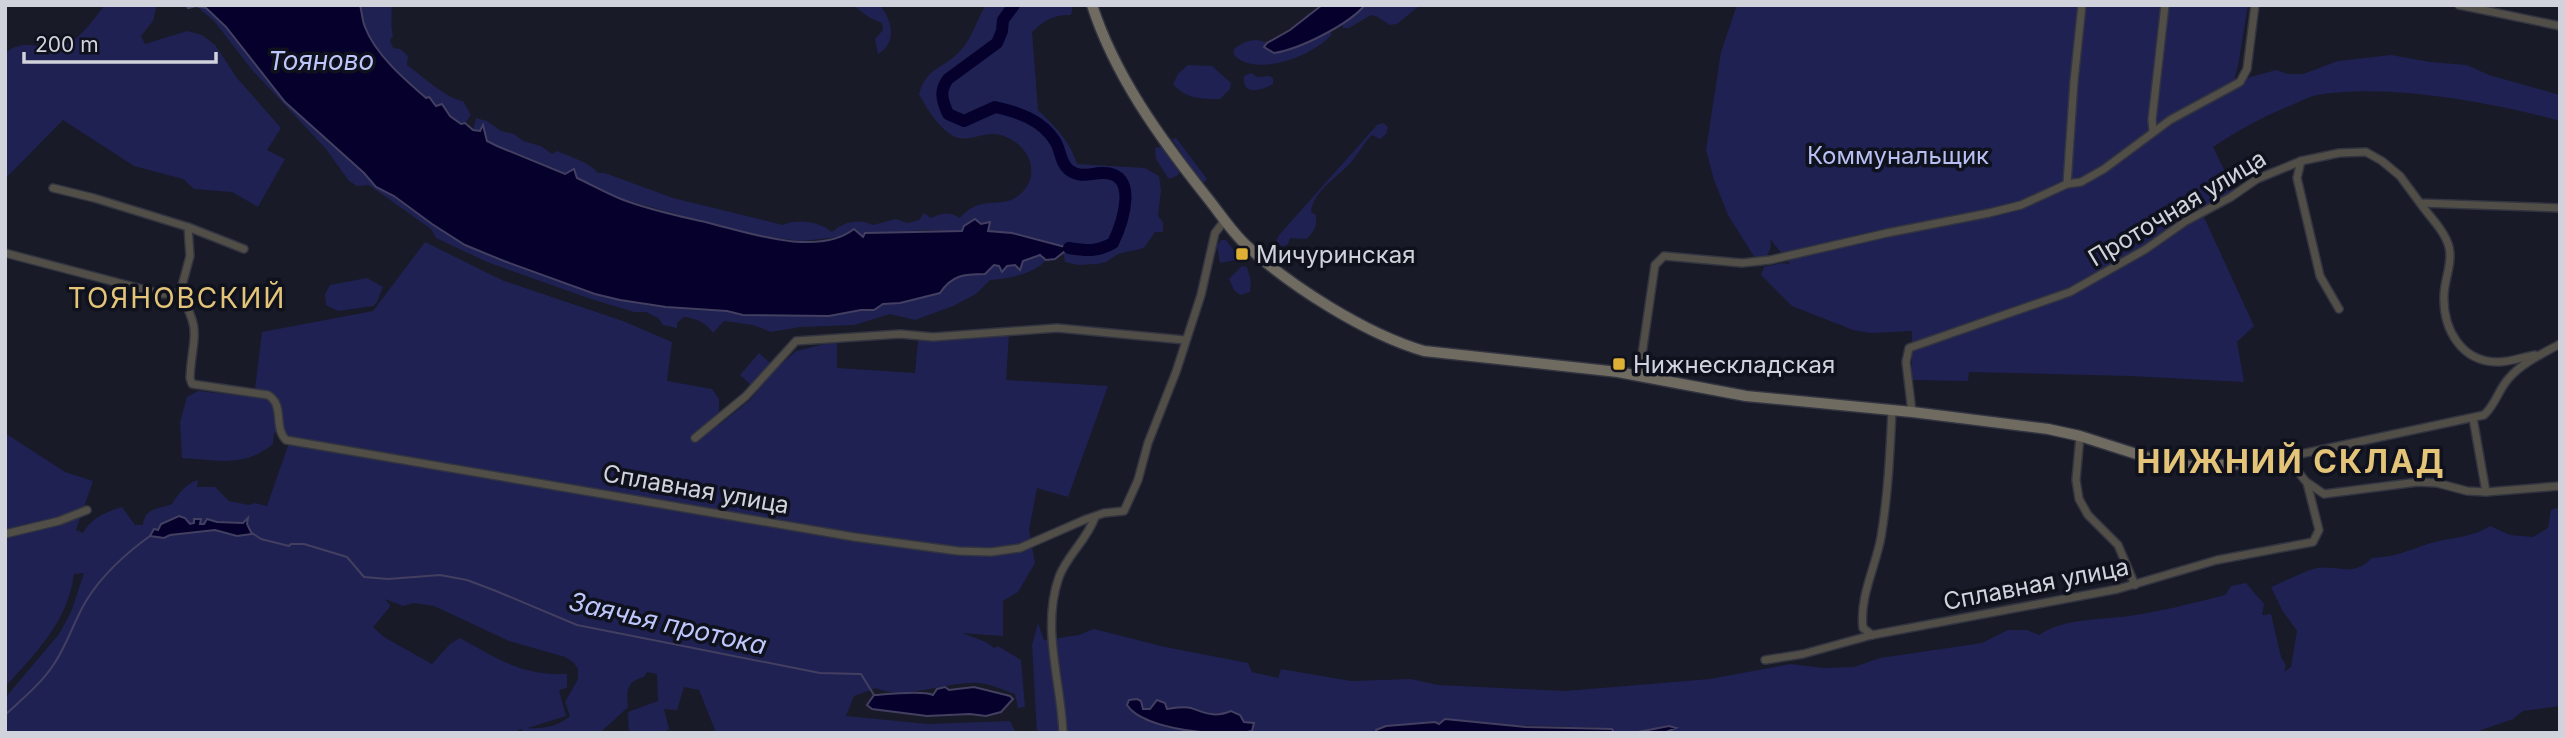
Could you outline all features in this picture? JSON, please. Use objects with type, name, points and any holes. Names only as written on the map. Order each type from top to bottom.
[{"type":"street","points":[[1091,5],[1108,50],[1142,106],[1184,168],[1246,245],[1310,293],[1381,334],[1408,346],[1434,352],[1639,375],[1746,396],[1912,412],[2048,429],[2080,436],[2152,459],[2190,466],[2243,464],[2282,458],[2484,415],[2509,378],[2520,367],[2560,344]]},
{"type":"street","points":[[2067,184],[2082,5]]},
{"type":"street","points":[[2153,131],[2165,5]]},
{"type":"street","points":[[1639,375],[1655,265],[1664,256],[1742,263],[1770,260],[2021,205],[2067,184],[2081,182],[2104,169],[2153,131],[2240,82],[2247,69],[2255,5]]},
{"type":"street","points":[[2459,5],[2560,26]]},
{"type":"street","name":"Проточная улица","points":[[1912,412],[1906,362],[1909,348],[2070,292],[2146,249],[2186,221],[2231,197],[2257,179],[2301,161],[2339,153],[2366,152],[2382,160],[2400,176],[2449,246],[2444,310],[2447,325],[2458,344],[2480,360],[2500,362],[2543,353]]},
{"type":"street","points":[[2301,161],[2297,177],[2320,276],[2339,309]]},
{"type":"street","points":[[52,188],[188,227],[244,248]]},
{"type":"street","points":[[2420,202],[2560,208]]},
{"type":"street","name":"Сплавная улица","points":[[180,293],[195,322],[196,337],[190,378],[192,384],[274,398],[278,406],[279,428],[286,440],[854,537],[958,551],[991,552],[1020,548],[1095,517],[1124,511],[1201,295],[1215,233],[1225,220]]},
{"type":"street","points":[[5,253],[161,294],[180,293],[190,256],[188,227]]},
{"type":"street","points":[[695,438],[746,396],[796,341],[900,334],[933,337],[1057,328],[1185,340]]},
{"type":"street","points":[[1872,635],[1863,628],[1863,607],[1884,519],[1889,482],[1892,410]]},
{"type":"street","points":[[2473,418],[2486,492]]},
{"type":"street","points":[[2080,436],[2076,480],[2079,499],[2088,515],[2118,545],[2135,585]]},
{"type":"street","points":[[2282,458],[2297,469],[2307,483],[2324,494],[2418,482],[2486,492],[2560,486]]},
{"type":"street","name":"Сплавная улица","points":[[1765,660],[1872,635],[2135,585],[2217,559],[2313,542],[2319,530],[2307,483]]},
{"type":"street","points":[[5,534],[59,521],[87,510]]},
{"type":"street","points":[[1063,733],[1052,640],[1054,594],[1062,569],[1082,543],[1095,517]]},
{"type":"green space","points":[[105,5],[157,5],[153,21],[141,36],[145,44],[187,31],[202,35],[215,45],[237,78],[281,128],[267,150],[285,159],[258,207],[232,192],[194,189],[183,179],[134,166],[63,120],[5,179],[5,53],[21,45],[50,48],[65,45],[82,33]]},
{"type":"green space","points":[[360,5],[391,5],[393,36],[390,40],[393,48],[400,49],[408,56],[407,65],[434,86],[463,101],[471,115],[465,123],[461,124],[450,116],[442,105],[436,106],[392,66],[370,37]]},
{"type":"green space","points":[[853,5],[880,5],[888,18],[891,37],[878,54],[875,39],[883,30],[882,23]]},
{"type":"green space","points":[[986,5],[1073,5],[1071,15],[1049,19],[1032,32],[1038,110],[1066,141],[1077,164],[1145,168],[1159,176],[1161,190],[1158,216],[1163,222],[1163,232],[1155,232],[1144,248],[1118,254],[1106,262],[1078,265],[1065,262],[1063,252],[1068,248],[1012,233],[928,230],[866,233],[863,238],[859,235],[801,241],[751,235],[619,198],[486,141],[482,127],[480,131],[473,130],[476,118],[487,121],[501,131],[541,146],[552,154],[557,151],[579,160],[598,173],[605,173],[673,198],[783,225],[809,222],[832,232],[851,222],[873,225],[896,219],[907,223],[919,220],[924,213],[931,218],[946,213],[960,218],[975,206],[1011,200],[1018,196],[1031,178],[1029,158],[1016,142],[995,134],[968,138],[953,136],[929,112],[919,94],[931,73],[955,56],[965,45]]},
{"type":"green space","points":[[1365,5],[1419,6],[1397,24],[1390,25],[1371,15],[1349,28],[1343,28],[1342,23]]},
{"type":"green space","name":"Коммунальщик","points":[[1737,5],[2248,5],[2234,80],[2192,104],[2193,112],[2250,77],[2276,70],[2288,74],[2303,74],[2338,61],[2391,55],[2467,65],[2489,75],[2560,95],[2560,121],[2503,107],[2439,96],[2375,91],[2345,92],[2304,99],[2252,124],[2213,147],[2237,196],[2203,215],[2254,326],[2237,342],[2244,382],[1969,372],[1968,381],[1912,380],[1912,331],[1871,333],[1853,330],[1792,306],[1761,275],[1764,267],[1790,264],[1770,239],[1771,247],[1767,256],[1758,259],[1728,215],[1706,150],[1721,52]]},
{"type":"green space","points":[[196,6],[206,8],[226,27],[285,102],[376,187],[394,196],[465,245],[595,294],[647,305],[727,311],[743,315],[829,316],[874,310],[883,304],[963,274],[985,274],[994,265],[1015,265],[1020,270],[1023,261],[1040,255],[1046,260],[1028,272],[990,280],[976,294],[915,320],[890,314],[854,325],[800,327],[771,332],[753,325],[724,321],[713,333],[701,322],[684,317],[677,323],[677,328],[663,325],[658,318],[646,312],[634,312],[588,298],[487,262],[436,238],[431,229],[369,185],[357,186],[349,181],[326,149],[253,71],[214,21]]},
{"type":"green space","points":[[1328,31],[1332,34],[1324,42],[1284,61],[1256,65],[1244,62],[1234,55],[1234,49],[1250,41],[1267,43],[1264,48],[1303,45]]},
{"type":"green space","points":[[1188,65],[1212,66],[1231,83],[1230,89],[1220,99],[1200,98],[1183,93],[1173,84],[1178,74]]},
{"type":"green space","points":[[1251,73],[1257,77],[1270,76],[1273,84],[1263,89],[1249,89],[1244,82],[1244,76]]},
{"type":"green space","points":[[1383,123],[1388,127],[1386,134],[1380,139],[1372,135],[1347,167],[1317,197],[1311,212],[1316,215],[1316,219],[1315,229],[1311,234],[1306,239],[1290,238],[1288,244],[1282,247],[1276,241],[1280,234],[1377,125]]},
{"type":"green space","points":[[1176,138],[1207,179],[1202,184],[1172,139]]},
{"type":"green space","points":[[1161,147],[1180,170],[1178,175],[1172,178],[1168,178],[1156,159],[1155,148]]},
{"type":"green space","points":[[1221,240],[1226,240],[1238,256],[1236,260],[1220,263],[1217,246]]},
{"type":"green space","points":[[425,242],[504,281],[623,321],[672,342],[667,381],[712,389],[719,399],[719,425],[750,400],[776,369],[796,351],[837,341],[837,368],[915,373],[918,341],[1009,334],[1006,380],[1108,386],[1068,497],[1037,488],[1029,530],[1035,563],[1018,592],[1003,601],[1003,636],[962,633],[994,648],[998,646],[1021,660],[1025,707],[1018,708],[1015,694],[988,685],[966,683],[913,692],[876,688],[854,696],[846,716],[928,724],[1010,721],[1016,733],[711,733],[715,730],[699,690],[684,687],[677,710],[664,709],[669,729],[663,733],[629,733],[628,712],[658,701],[657,674],[647,672],[644,677],[631,684],[627,696],[628,707],[600,733],[520,733],[523,729],[518,730],[518,733],[5,733],[5,698],[59,634],[71,612],[84,573],[74,574],[71,591],[58,621],[39,649],[5,687],[5,433],[65,472],[93,481],[76,530],[83,533],[100,516],[122,507],[135,525],[143,525],[149,512],[172,504],[186,486],[198,480],[197,487],[215,487],[229,501],[267,506],[290,440],[282,431],[274,433],[273,444],[252,457],[241,460],[182,458],[180,422],[187,397],[198,391],[254,397],[262,332],[373,311]],"holes":[[[385,599],[403,606],[414,603],[434,606],[509,641],[565,657],[573,662],[578,669],[578,679],[565,702],[570,716],[551,726],[528,728],[566,716],[559,690],[567,688],[567,674],[537,672],[511,665],[460,638],[450,644],[432,664],[384,637],[373,627],[389,608],[390,605]]]},
{"type":"green space","points":[[1242,266],[1247,267],[1251,281],[1250,292],[1240,295],[1234,290],[1229,279]]},
{"type":"green space","points":[[367,278],[383,287],[373,306],[338,311],[326,305],[325,294],[330,285]]},
{"type":"green space","points":[[759,353],[770,363],[751,385],[740,375]]},
{"type":"green space","points":[[2560,507],[2560,706],[2523,711],[2513,719],[2473,733],[1664,733],[1675,728],[1669,726],[1614,733],[1612,729],[1486,724],[1445,719],[1438,724],[1435,722],[1386,726],[1376,730],[1376,733],[1249,733],[1252,731],[1245,724],[1229,715],[1175,707],[1143,709],[1142,719],[1180,729],[1225,733],[1037,733],[1032,645],[1038,623],[1044,640],[1079,635],[1094,629],[1165,647],[1248,663],[1252,672],[1278,678],[1281,669],[1351,681],[1411,679],[1438,685],[1565,691],[1710,679],[1790,664],[1824,668],[1854,667],[1880,658],[1982,643],[2008,630],[2027,630],[2039,635],[2060,625],[2166,609],[2225,595],[2231,586],[2246,583],[2264,604],[2262,615],[2271,614],[2281,657],[2286,665],[2284,672],[2291,667],[2297,631],[2282,610],[2271,587],[2313,569],[2358,568],[2372,558],[2395,555],[2431,543],[2469,535],[2490,526],[2510,535],[2533,537],[2548,528],[2551,510]]},
{"type":"water","name":"Тояново","points":[[186,5],[360,5],[365,27],[383,56],[426,98],[429,97],[436,106],[442,104],[450,116],[461,124],[465,123],[473,130],[480,131],[483,125],[487,141],[497,146],[565,174],[574,169],[577,178],[621,199],[653,210],[763,237],[803,242],[839,237],[854,229],[863,237],[865,233],[962,231],[964,226],[975,219],[981,224],[990,222],[988,231],[1012,233],[1069,248],[1055,259],[1046,260],[1040,255],[1023,261],[1020,270],[1015,265],[1007,266],[1002,272],[999,266],[994,265],[985,274],[959,277],[949,282],[940,293],[900,303],[883,304],[874,310],[829,316],[743,315],[727,311],[666,307],[595,294],[465,245],[394,196],[376,187],[285,102],[226,27],[206,8],[188,8]]},
{"type":"water","points":[[1322,5],[1365,5],[1336,28],[1310,41],[1274,53],[1264,47],[1290,30]]},
{"type":"water","points":[[179,516],[190,524],[194,523],[194,519],[201,519],[200,524],[204,524],[207,519],[243,523],[248,518],[247,524],[252,534],[237,536],[215,530],[164,538],[150,536],[161,524]]},
{"type":"water","points":[[945,687],[949,690],[974,687],[1013,699],[1001,712],[986,716],[927,716],[872,709],[867,705],[874,695],[933,695],[937,689]]},
{"type":"water","points":[[1129,700],[1141,701],[1143,709],[1150,709],[1157,700],[1165,703],[1167,709],[1188,707],[1215,714],[1231,711],[1240,715],[1244,722],[1254,723],[1252,731],[1239,733],[1185,730],[1149,721],[1136,714],[1127,705]]},
{"type":"water","points":[[1445,719],[1526,727],[1612,729],[1614,733],[1376,733],[1376,730],[1386,726],[1435,722],[1439,724]]},
{"type":"water","points":[[1669,726],[1676,728],[1664,733],[1614,733]]},
{"type":"waterway","points":[[1014,5],[1003,20],[997,43],[948,79],[942,92],[943,100],[948,114],[964,121],[995,107],[1029,118],[1050,134],[1069,170],[1081,175],[1113,175],[1121,180],[1125,189],[1124,212],[1113,243],[1092,250],[1069,248]]},
{"type":"waterway","name":"Заячья протока","points":[[252,533],[261,539],[289,546],[304,544],[347,557],[364,577],[388,579],[440,575],[467,580],[577,625],[820,673],[861,674],[874,695]]},
{"type":"waterway","name":"Заячья протока","points":[[5,715],[31,691],[59,657],[86,601],[99,582],[150,536]]},
{"type":"place","name":"Мичуринская","points":[[1242,254]]},
{"type":"place","name":"Нижнескладская","points":[[1619,364]]},
{"type":"district","name":"ТОЯНОВСКИЙ","points":[[177,298]]},
{"type":"district","name":"НИЖНИЙ СКЛАД","points":[[2291,461]]}]
